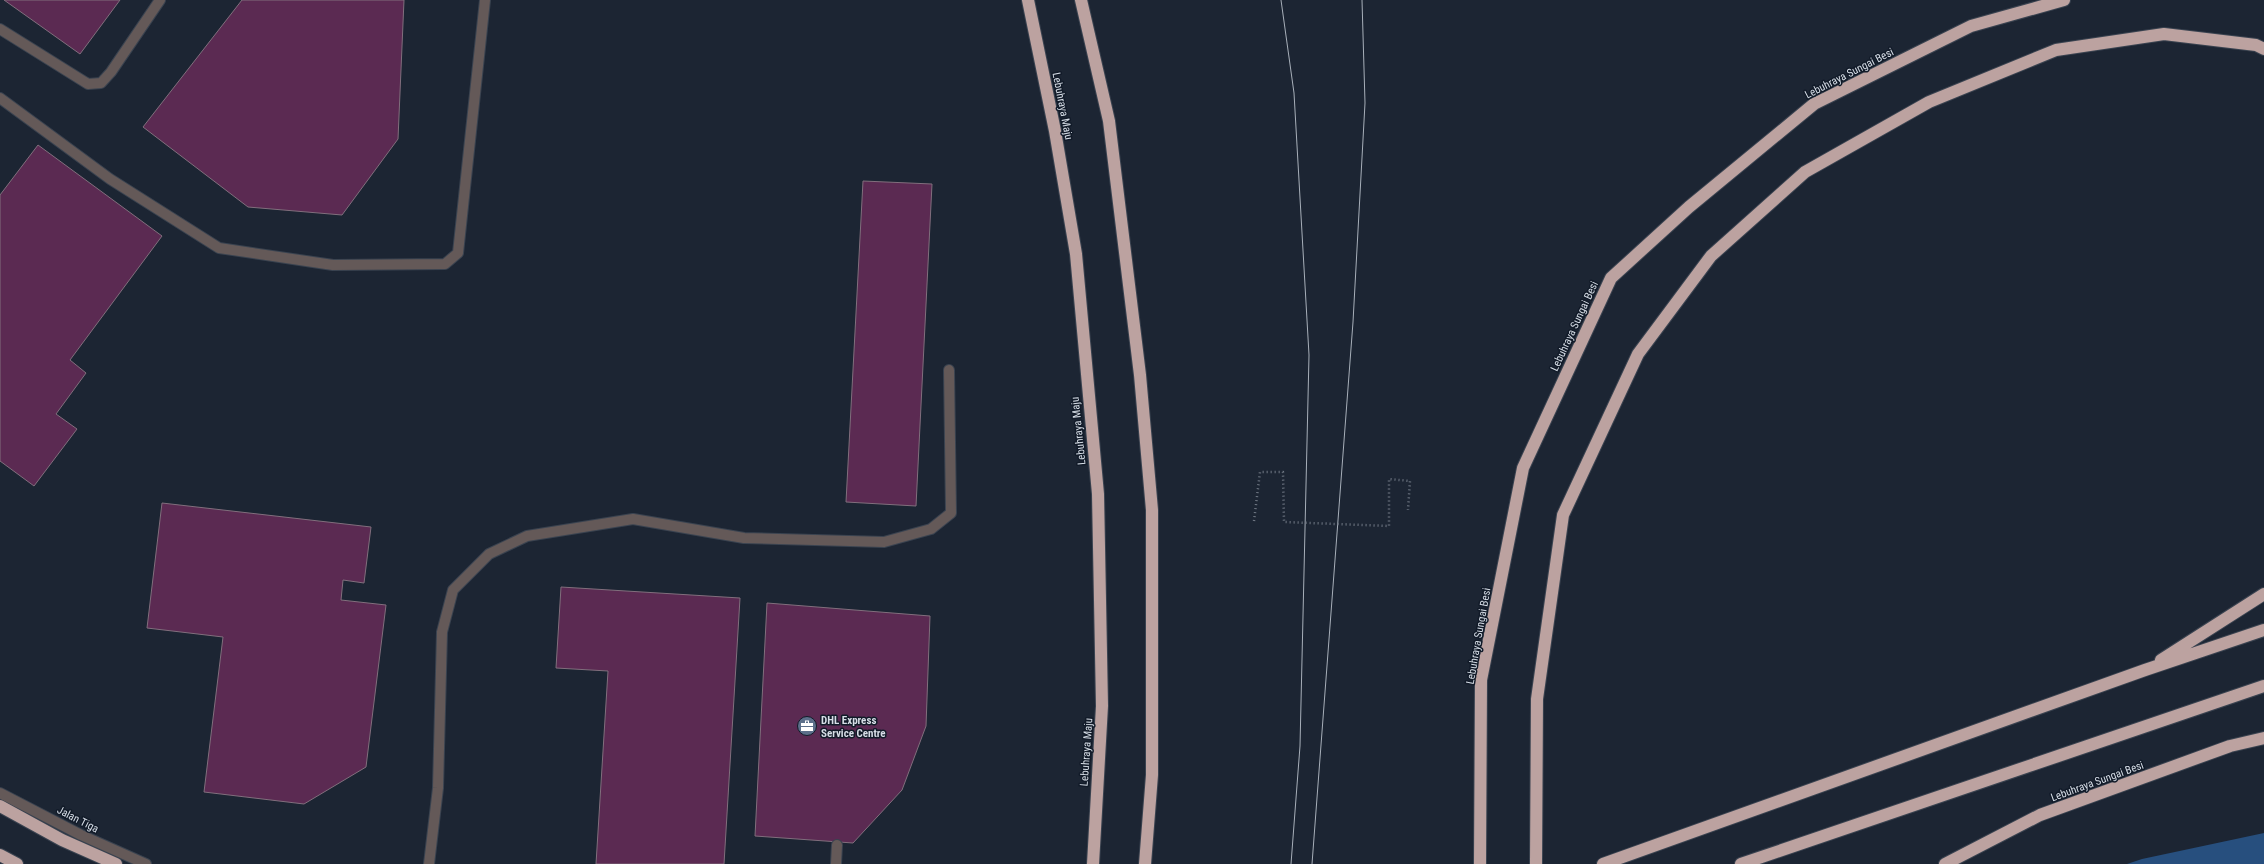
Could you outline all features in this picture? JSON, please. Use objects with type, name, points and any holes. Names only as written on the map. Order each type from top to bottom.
[{"type":"highway","name":"Lebuhraya Maju","points":[[1028,0],[1055,131],[1076,254],[1098,494],[1102,706],[1093,864]]},
{"type":"highway","points":[[1081,0],[1109,121],[1140,375],[1152,510],[1152,775],[1145,864]]},
{"type":"highway","name":"Lebuhraya Sungai Besi","points":[[1480,864],[1481,680],[1523,468],[1611,278],[1689,207],[1814,104],[1971,26],[2064,0]]},
{"type":"highway","points":[[1536,864],[1537,699],[1563,515],[1638,354],[1712,256],[1805,172],[1929,102],[2056,50],[2164,34],[2256,45],[2264,49]]},
{"type":"highway","points":[[2145,670],[2264,594]]},
{"type":"highway","points":[[1603,864],[1786,800],[2145,670],[2264,630]]},
{"type":"highway","points":[[1741,864],[2264,686]]},
{"type":"highway","name":"Lebuhraya Sungai Besi","points":[[1945,864],[2040,815],[2230,746],[2264,738]]},
{"type":"highway","points":[[0,806],[62,840],[116,864]]},
{"type":"highway","points":[[0,855],[17,864]]},
{"type":"street","points":[[0,29],[88,84],[101,83],[111,72],[160,0]]},
{"type":"street","points":[[0,98],[110,179],[219,248],[333,265],[445,264],[458,253],[485,0]]},
{"type":"street","points":[[429,864],[438,788],[442,632],[453,590],[489,554],[527,536],[633,520],[744,538],[798,540],[884,542],[931,529],[951,513],[949,370]]},
{"type":"street","name":"Jalan Tiga","points":[[0,793],[81,836],[146,864]]},
{"type":"street","points":[[836,864],[837,845]]},
{"type":"path","points":[[1254,521],[1260,472],[1283,472],[1284,522],[1389,526],[1389,479],[1410,481],[1408,510]]},
{"type":"water","points":[[2264,833],[2264,864],[2127,864],[2142,859]]},
{"type":"building","points":[[4,0],[120,0],[80,54]]},
{"type":"building","points":[[242,0],[404,0],[398,139],[342,215],[248,207],[143,127]]},
{"type":"building","points":[[38,145],[162,236],[70,360],[86,373],[56,414],[77,429],[34,486],[0,461],[0,195]]},
{"type":"building","points":[[863,181],[932,184],[916,506],[846,502]]},
{"type":"building","points":[[162,503],[371,527],[364,583],[343,580],[341,600],[386,605],[366,767],[304,804],[204,792],[223,637],[147,628]]},
{"type":"building","points":[[561,587],[740,598],[724,864],[596,864],[608,671],[556,668]]},
{"type":"building","points":[[767,603],[930,616],[926,726],[902,790],[853,843],[755,836]]},
{"type":"tram line","points":[[1281,0],[1294,93],[1309,355],[1300,746],[1291,864]]},
{"type":"tram line","points":[[1312,864],[1353,322],[1365,103],[1362,0]]},
{"type":"place","name":"DHL Express Service Centre","points":[[807,726]]}]
